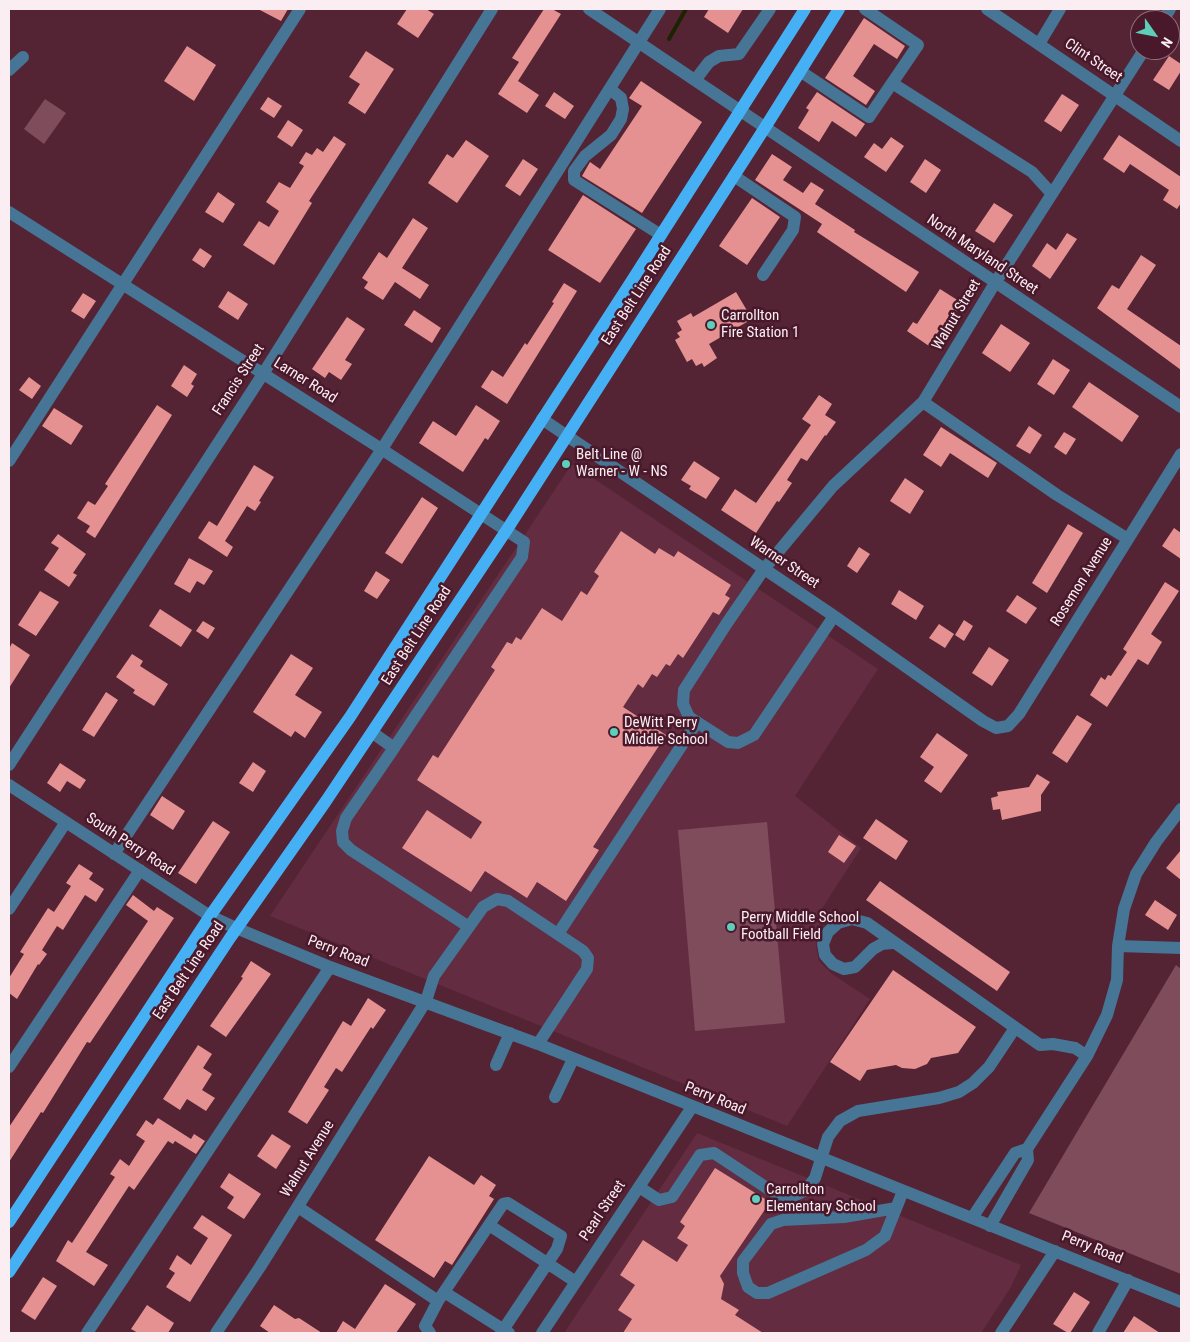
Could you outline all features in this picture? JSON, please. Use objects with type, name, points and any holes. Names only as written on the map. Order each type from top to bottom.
[{"type":"main road","name":"East Belt Line Road","points":[[9,1222],[210,916],[350,717],[805,9]]},
{"type":"main road","name":"East Belt Line Road","points":[[9,1272],[236,928],[372,733],[506,531],[839,9]]},
{"type":"street","points":[[9,461],[121,284],[300,9]]},
{"type":"street","name":"Francis Street","points":[[9,765],[263,374],[492,9]]},
{"type":"street","name":"North Maryland Street","points":[[589,9],[766,126],[995,283],[1181,407]]},
{"type":"street","points":[[114,854],[382,449],[660,9]]},
{"type":"street","points":[[696,79],[710,62],[719,56],[739,54],[770,9]]},
{"type":"street","points":[[800,71],[870,117],[918,45],[865,9]]},
{"type":"street","name":"Clint Street","points":[[986,9],[1181,141]]},
{"type":"street","points":[[1039,44],[1060,9]]},
{"type":"street","points":[[9,70],[23,57]]},
{"type":"street","name":"Walnut Street","points":[[697,722],[689,717],[683,704],[684,690],[764,570],[833,486],[923,402],[995,283],[1138,60]]},
{"type":"street","points":[[892,83],[1032,172],[1052,194]]},
{"type":"street","points":[[610,89],[621,98],[623,109],[621,119],[611,135],[585,156],[574,171],[574,180],[661,235]]},
{"type":"street","points":[[734,176],[795,217],[793,230],[763,275]]},
{"type":"street","name":"Larner Road","points":[[9,212],[382,449],[524,542],[522,557],[394,748]]},
{"type":"street","points":[[923,402],[1057,495],[1128,540]]},
{"type":"street","name":"Warner Street","points":[[542,420],[834,616],[983,721],[996,728],[1008,726]]},
{"type":"street","name":"Rosemon Avenue","points":[[1008,726],[1019,714],[1181,454]]},
{"type":"street","points":[[558,934],[697,722],[728,742],[738,743],[754,735],[834,616]]},
{"type":"street","points":[[372,733],[394,748],[346,818],[342,831],[343,842],[351,850],[469,927]]},
{"type":"street","name":"South Perry Road","points":[[9,785],[210,916],[236,928]]},
{"type":"street","points":[[990,1226],[1028,1160],[1027,1149],[1087,1056],[1107,1015],[1117,980],[1118,946],[1124,909],[1136,874],[1156,842],[1181,809]]},
{"type":"street","points":[[9,909],[66,822]]},
{"type":"street","points":[[9,1067],[140,870]]},
{"type":"street","name":"Walnut Avenue","points":[[216,1333],[298,1207],[426,1001],[434,976],[483,907],[497,900],[508,901],[583,950],[588,958],[587,970],[538,1044]]},
{"type":"street","points":[[892,943],[882,944],[873,949],[855,967],[844,969],[833,964],[825,954],[823,944],[828,932],[838,923],[852,919],[867,923],[892,943],[1040,1045],[1054,1044],[1075,1048],[1087,1056]]},
{"type":"street","name":"Perry Road","points":[[236,928],[330,967],[538,1044],[1181,1302]]},
{"type":"street","points":[[1118,946],[1181,948]]},
{"type":"street","points":[[87,1333],[330,967]]},
{"type":"street","points":[[639,1187],[659,1200],[672,1197],[700,1155],[714,1153],[779,1196],[792,1197],[806,1190],[815,1178],[828,1137],[840,1121],[858,1110],[938,1098],[959,1092],[973,1083],[989,1067],[1015,1028]]},
{"type":"street","points":[[496,1065],[510,1033]]},
{"type":"street","points":[[555,1097],[573,1058]]},
{"type":"street","name":"Pearl Street","points":[[542,1333],[692,1107]]},
{"type":"street","points":[[972,1218],[1015,1153],[1027,1149]]},
{"type":"street","points":[[896,1208],[844,1217],[783,1220],[771,1224],[743,1261],[743,1274],[748,1287],[757,1292],[768,1293],[866,1250],[885,1236],[903,1191]]},
{"type":"street","points":[[298,1207],[441,1296],[505,1332],[557,1249],[561,1236],[508,1203],[503,1204],[441,1296],[425,1326],[430,1333]]},
{"type":"street","points":[[489,1225],[576,1282]]},
{"type":"street","points":[[1001,1333],[1054,1251]]},
{"type":"street","points":[[1098,1333],[1128,1280]]},
{"type":"shaded area","points":[[45,99],[66,113],[44,144],[24,129]]},
{"type":"shaded area","name":"DeWitt Perry Middle School","points":[[572,464],[878,669],[795,796],[861,848],[823,907],[816,945],[819,961],[832,974],[870,999],[787,1126],[270,916]]},
{"type":"shaded area","name":"Perry Middle School Football Field","points":[[767,822],[785,1023],[695,1031],[678,830]]},
{"type":"shaded area","points":[[1176,965],[1181,969],[1181,1274],[1029,1213]]},
{"type":"shaded area","name":"Carrollton Elementary School","points":[[697,1133],[1021,1265],[1011,1287],[981,1333],[564,1333]]},
{"type":"building","points":[[258,9],[288,9],[281,21]]},
{"type":"building","points":[[407,9],[426,9],[434,14],[418,38],[397,24]]},
{"type":"building","points":[[544,9],[552,9],[561,14],[518,81],[539,95],[527,113],[498,94],[519,62],[512,58]]},
{"type":"building","points":[[709,9],[743,9],[728,33],[704,17]]},
{"type":"building","points":[[864,18],[905,46],[897,59],[874,44],[853,76],[875,91],[866,105],[825,78]]},
{"type":"building","points":[[187,46],[216,65],[194,101],[164,81]]},
{"type":"building","points":[[366,51],[394,69],[365,114],[348,103],[360,84],[349,77]]},
{"type":"building","points":[[1166,60],[1175,60],[1181,64],[1181,71],[1169,90],[1153,80]]},
{"type":"building","points":[[641,81],[702,122],[642,213],[582,176],[590,162],[600,169],[642,106],[629,98]]},
{"type":"building","points":[[554,92],[574,106],[565,119],[545,106]]},
{"type":"building","points":[[817,92],[865,124],[856,137],[832,121],[819,142],[798,128],[809,110],[806,108]]},
{"type":"building","points":[[1062,94],[1079,105],[1061,132],[1044,121]]},
{"type":"building","points":[[268,97],[282,106],[274,118],[260,109]]},
{"type":"building","points":[[288,120],[303,130],[292,147],[277,137]]},
{"type":"building","points":[[1119,135],[1181,177],[1181,203],[1177,209],[1163,200],[1169,190],[1130,164],[1124,173],[1103,159]]},
{"type":"building","points":[[334,136],[346,144],[309,201],[312,203],[274,265],[243,245],[259,221],[269,227],[279,211],[266,202],[279,182],[290,188],[304,166],[299,163],[306,152],[312,155],[317,148],[323,152]]},
{"type":"building","points":[[891,137],[904,146],[886,172],[864,157],[874,143],[882,149]]},
{"type":"building","points":[[466,140],[489,156],[457,203],[428,183],[447,154],[453,158]]},
{"type":"building","points":[[772,154],[792,167],[783,180],[803,193],[811,182],[824,190],[815,204],[855,230],[854,232],[919,272],[906,292],[817,232],[822,224],[755,180]]},
{"type":"building","points":[[523,159],[538,169],[520,196],[505,186]]},
{"type":"building","points":[[925,159],[941,170],[926,193],[910,182]]},
{"type":"building","points":[[218,192],[235,204],[223,223],[205,212]]},
{"type":"building","points":[[583,195],[636,229],[600,283],[548,250]]},
{"type":"building","points":[[752,198],[780,217],[747,265],[719,246]]},
{"type":"building","points":[[994,203],[1013,215],[994,243],[975,231]]},
{"type":"building","points":[[413,218],[428,228],[402,268],[429,285],[420,299],[395,282],[383,300],[364,288],[368,282],[362,278],[379,252],[387,258]]},
{"type":"building","points":[[1067,233],[1077,239],[1050,279],[1032,266],[1047,243],[1056,250]]},
{"type":"building","points":[[200,248],[212,256],[204,268],[192,260]]},
{"type":"building","points":[[1141,255],[1156,265],[1127,309],[1181,346],[1181,370],[1097,308],[1112,285],[1119,289]]},
{"type":"building","points":[[564,283],[577,291],[507,404],[481,387],[492,370],[503,377],[525,343],[527,345],[554,303],[552,302]]},
{"type":"building","points":[[940,289],[962,303],[946,328],[942,326],[929,346],[907,331],[913,322],[917,324]]},
{"type":"building","points":[[228,291],[248,304],[238,320],[218,307]]},
{"type":"building","name":"Carrollton Fire Station 1","points":[[736,292],[752,319],[709,344],[717,358],[704,367],[702,363],[696,366],[692,359],[687,362],[675,340],[680,337],[677,333],[682,330],[677,321],[691,313],[693,317]]},
{"type":"building","points":[[83,293],[96,301],[84,319],[71,311]]},
{"type":"building","points":[[414,310],[441,328],[432,343],[404,325]]},
{"type":"building","points":[[347,317],[365,329],[345,360],[352,364],[341,380],[329,372],[325,378],[312,369]]},
{"type":"building","points":[[1001,324],[1030,343],[1010,372],[982,353]]},
{"type":"building","points":[[1053,359],[1070,370],[1054,395],[1037,384]]},
{"type":"building","points":[[184,365],[197,374],[191,384],[194,386],[187,397],[171,386]]},
{"type":"building","points":[[29,377],[41,386],[32,399],[19,390]]},
{"type":"building","points":[[1089,382],[1139,416],[1122,442],[1072,407]]},
{"type":"building","points":[[819,395],[832,404],[825,415],[836,422],[807,461],[801,458],[787,480],[792,483],[779,502],[777,501],[756,533],[721,510],[735,489],[756,503],[811,425],[802,419]]},
{"type":"building","points":[[157,405],[172,415],[95,538],[86,532],[90,526],[77,518],[88,501],[95,505],[108,486],[105,484]]},
{"type":"building","points":[[476,405],[500,421],[488,440],[485,438],[463,472],[419,443],[433,421],[456,436]]},
{"type":"building","points":[[54,408],[83,426],[71,445],[42,426]]},
{"type":"building","points":[[1029,426],[1042,435],[1030,454],[1016,446]]},
{"type":"building","points":[[941,427],[997,463],[988,478],[950,453],[941,467],[923,455]]},
{"type":"building","points":[[1064,432],[1076,439],[1066,455],[1054,447]]},
{"type":"building","points":[[694,461],[720,478],[706,499],[689,489],[691,486],[681,480]]},
{"type":"building","points":[[254,465],[274,477],[255,511],[247,506],[225,541],[233,547],[227,557],[198,538],[209,521],[217,526]]},
{"type":"building","points":[[905,478],[924,491],[910,514],[890,501]]},
{"type":"building","points":[[422,497],[438,508],[402,564],[385,553]]},
{"type":"building","points":[[1068,524],[1083,533],[1047,593],[1032,583]]},
{"type":"building","points":[[1174,528],[1181,533],[1181,559],[1162,546]]},
{"type":"building","points":[[621,531],[655,554],[659,548],[674,557],[678,551],[731,585],[725,595],[730,598],[719,615],[713,612],[683,658],[678,654],[670,666],[666,664],[657,677],[652,674],[643,688],[638,684],[623,707],[666,735],[593,847],[599,850],[566,901],[537,882],[527,898],[485,871],[471,892],[402,848],[427,810],[471,839],[482,822],[417,780],[433,755],[438,758],[495,670],[491,667],[507,642],[512,644],[516,637],[521,640],[542,608],[562,621],[581,591],[587,595],[599,576],[594,572]]},
{"type":"building","points":[[58,534],[86,554],[73,573],[77,575],[69,587],[44,570],[59,548],[51,543]]},
{"type":"building","points":[[859,547],[870,554],[857,573],[847,566]]},
{"type":"building","points":[[189,558],[213,571],[204,585],[197,581],[190,593],[174,584]]},
{"type":"building","points":[[376,571],[390,580],[377,599],[364,591]]},
{"type":"building","points":[[1165,582],[1179,591],[1151,634],[1162,642],[1148,665],[1138,659],[1107,707],[1090,695],[1101,677],[1105,680],[1108,675],[1111,676],[1127,652],[1123,649]]},
{"type":"building","points":[[899,590],[924,606],[916,620],[891,604]]},
{"type":"building","points":[[40,591],[59,602],[36,636],[18,625]]},
{"type":"building","points":[[1017,595],[1037,608],[1026,624],[1006,611]]},
{"type":"building","points":[[160,609],[192,630],[181,647],[149,626]]},
{"type":"building","points":[[964,620],[973,626],[964,641],[955,635]]},
{"type":"building","points":[[203,621],[215,628],[208,639],[196,631]]},
{"type":"building","points":[[939,624],[954,634],[945,648],[929,638]]},
{"type":"building","points":[[12,643],[30,655],[9,688],[9,649]]},
{"type":"building","points":[[989,647],[1009,660],[992,686],[972,673]]},
{"type":"building","points":[[132,654],[143,661],[140,666],[168,684],[154,706],[133,693],[135,690],[116,677]]},
{"type":"building","points":[[291,654],[313,668],[295,695],[322,712],[305,738],[295,731],[291,737],[253,712]]},
{"type":"building","points":[[106,692],[118,700],[94,737],[82,730]]},
{"type":"building","points":[[1077,715],[1092,724],[1067,763],[1052,753]]},
{"type":"building","points":[[937,733],[968,755],[941,793],[924,781],[934,767],[920,757]]},
{"type":"building","points":[[253,762],[266,771],[253,792],[239,783]]},
{"type":"building","points":[[60,763],[86,780],[80,789],[67,781],[60,792],[47,783]]},
{"type":"building","points":[[1037,774],[1050,782],[1041,795],[1041,811],[1002,820],[1000,809],[993,810],[991,798],[998,796],[997,792],[1029,787]]},
{"type":"building","points":[[162,796],[185,811],[173,830],[150,815]]},
{"type":"building","points":[[876,819],[908,841],[896,860],[863,838]]},
{"type":"building","points":[[213,821],[230,832],[196,884],[178,873]]},
{"type":"building","points":[[839,835],[856,846],[844,863],[828,852]]},
{"type":"building","points":[[1181,850],[1181,880],[1166,868]]},
{"type":"building","points":[[79,864],[93,873],[89,879],[104,889],[96,902],[85,895],[63,930],[57,926],[42,950],[47,954],[38,964],[17,999],[9,993],[9,978],[24,954],[20,952],[48,908],[54,912],[71,886],[66,883]]},
{"type":"building","points":[[880,881],[1010,972],[997,991],[866,900]]},
{"type":"building","points":[[133,895],[154,911],[157,907],[174,918],[90,1043],[87,1042],[43,1113],[41,1112],[9,1162],[9,1127],[148,921],[126,905]]},
{"type":"building","points":[[1155,900],[1177,915],[1168,930],[1145,915]]},
{"type":"building","points":[[251,961],[271,974],[226,1037],[210,1026],[243,978],[241,977]]},
{"type":"building","points":[[893,970],[976,1027],[958,1053],[931,1058],[927,1064],[915,1069],[902,1068],[896,1065],[867,1070],[860,1081],[830,1062]]},
{"type":"building","points":[[368,998],[386,1010],[373,1029],[371,1027],[342,1072],[336,1068],[324,1087],[329,1090],[307,1124],[288,1112],[343,1021],[351,1026]]},
{"type":"building","points":[[198,1045],[212,1054],[203,1068],[212,1074],[202,1090],[215,1098],[206,1111],[187,1099],[180,1110],[163,1099]]},
{"type":"building","points":[[158,1118],[191,1139],[194,1134],[205,1141],[196,1154],[175,1141],[173,1144],[168,1141],[134,1190],[129,1186],[86,1252],[108,1265],[94,1286],[56,1261],[68,1240],[72,1243],[115,1177],[110,1174],[120,1159],[129,1166],[145,1141],[136,1135],[146,1120],[153,1125]]},
{"type":"building","points":[[272,1134],[291,1146],[276,1169],[257,1156]]},
{"type":"building","points":[[429,1156],[474,1185],[481,1175],[496,1185],[489,1196],[494,1199],[452,1265],[445,1261],[434,1278],[375,1240]]},
{"type":"building","points":[[715,1168],[765,1199],[768,1205],[720,1276],[724,1284],[721,1299],[739,1310],[735,1315],[763,1333],[623,1333],[632,1319],[618,1310],[635,1285],[620,1275],[643,1240],[677,1262],[688,1245],[677,1238],[685,1226],[680,1222]]},
{"type":"building","points":[[229,1173],[261,1194],[244,1219],[227,1208],[234,1197],[220,1187]]},
{"type":"building","points":[[202,1215],[232,1235],[190,1302],[166,1287],[175,1273],[169,1269],[177,1255],[191,1265],[208,1238],[193,1228]]},
{"type":"building","points":[[43,1277],[57,1286],[35,1320],[21,1311]]},
{"type":"building","points":[[385,1284],[416,1304],[396,1333],[336,1333],[343,1321],[355,1329]]},
{"type":"building","points":[[1074,1292],[1090,1302],[1070,1333],[1068,1333],[1053,1324]]},
{"type":"building","points":[[147,1305],[174,1323],[168,1333],[138,1333],[131,1329]]},
{"type":"building","points":[[274,1305],[295,1319],[299,1318],[322,1333],[270,1333],[260,1326]]},
{"type":"building","points":[[1134,1316],[1160,1333],[1123,1333]]},
{"type":"waterway","points":[[669,39],[686,9]]},
{"type":"place","name":"Carrollton Fire Station 1","points":[[711,325]]},
{"type":"place","name":"Belt Line @ Warner - W - NS","points":[[566,464]]},
{"type":"place","name":"DeWitt Perry Middle School","points":[[614,732]]},
{"type":"place","name":"Perry Middle School Football Field","points":[[731,927]]},
{"type":"place","name":"Carrollton Elementary School","points":[[756,1199]]}]
